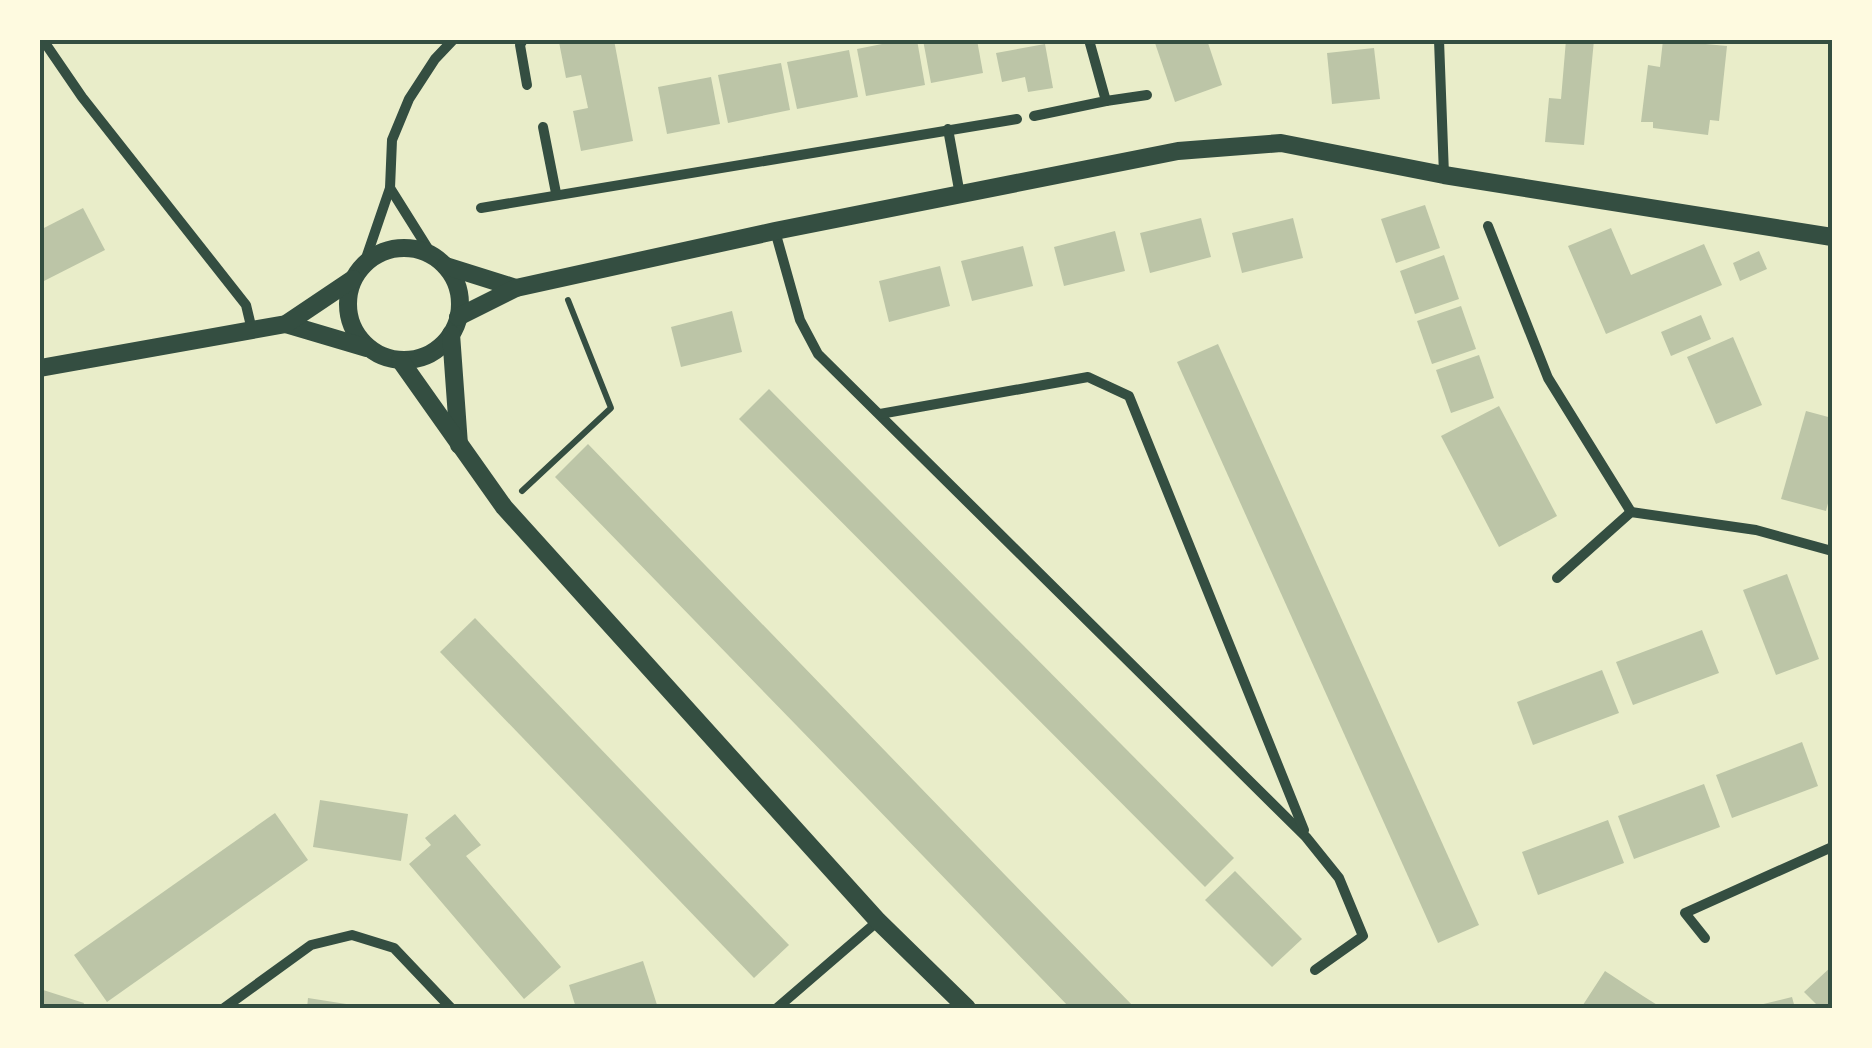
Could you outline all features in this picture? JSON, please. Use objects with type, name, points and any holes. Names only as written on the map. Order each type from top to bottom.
[{"type":"street","points":[[43,40],[82,97],[246,305],[252,330]]},
{"type":"street","points":[[369,348],[356,334],[348,298],[390,188],[392,140],[435,59],[453,40]]},
{"type":"street","points":[[1089,40],[1106,102]]},
{"type":"street","points":[[1438,40],[1444,176]]},
{"type":"street","points":[[518,41],[528,86]]},
{"type":"street","points":[[1034,116],[1147,96]]},
{"type":"street","points":[[482,208],[1018,119]]},
{"type":"street","points":[[543,126],[556,194]]},
{"type":"street","points":[[948,130],[960,194]]},
{"type":"street","points":[[40,368],[286,324],[400,360],[429,354],[454,325],[516,288],[775,231],[1178,151],[1281,143],[1444,176],[1832,237]]},
{"type":"street","points":[[390,188],[456,281],[460,299],[454,325],[459,445]]},
{"type":"street","points":[[1488,226],[1548,378],[1631,512]]},
{"type":"street","points":[[775,231],[800,320],[818,354],[1306,837],[1339,878],[1364,936],[1315,970]]},
{"type":"street","points":[[286,324],[379,253],[396,248],[415,248],[516,288]]},
{"type":"street","points":[[400,360],[504,507],[878,921],[967,1008]]},
{"type":"street","points":[[880,414],[1088,377],[1129,396],[1306,837]]},
{"type":"street","points":[[1557,578],[1631,512],[1756,530],[1832,551]]},
{"type":"street","points":[[1704,938],[1685,914],[1832,846]]},
{"type":"street","points":[[777,1008],[878,921]]},
{"type":"street","points":[[224,1008],[311,944],[352,935],[394,948],[451,1008]]},
{"type":"path","points":[[504,507],[611,408],[560,280]]},
{"type":"building","points":[[614,40],[633,141],[581,151],[573,111],[588,108],[581,75],[566,78],[559,42]]},
{"type":"building","points":[[917,40],[925,85],[866,96],[857,49]]},
{"type":"building","points":[[923,40],[977,40],[983,73],[931,83]]},
{"type":"building","points":[[1154,40],[1207,40],[1222,85],[1175,102]]},
{"type":"building","points":[[1566,40],[1594,40],[1584,145],[1545,142],[1549,98],[1561,99]]},
{"type":"building","points":[[1663,40],[1727,46],[1719,121],[1710,120],[1708,135],[1653,128],[1653,122],[1641,122],[1648,65],[1660,67]]},
{"type":"building","points":[[1045,44],[1053,88],[1028,92],[1025,77],[1002,82],[996,53]]},
{"type":"building","points":[[1374,48],[1380,99],[1332,104],[1327,53]]},
{"type":"building","points":[[849,50],[858,97],[797,109],[787,62]]},
{"type":"building","points":[[781,63],[790,110],[728,123],[718,75]]},
{"type":"building","points":[[711,77],[720,124],[667,134],[658,87]]},
{"type":"building","points":[[1425,205],[1440,248],[1396,263],[1381,219]]},
{"type":"building","points":[[83,208],[105,250],[40,283],[40,230]]},
{"type":"building","points":[[1201,218],[1211,257],[1150,273],[1140,233]]},
{"type":"building","points":[[1293,218],[1303,258],[1242,273],[1232,233]]},
{"type":"building","points":[[1611,228],[1631,275],[1704,244],[1722,285],[1606,334],[1568,246]]},
{"type":"building","points":[[1115,231],[1125,271],[1064,286],[1054,247]]},
{"type":"building","points":[[1023,246],[1033,286],[972,301],[961,261]]},
{"type":"building","points":[[1759,251],[1767,269],[1740,281],[1733,263]]},
{"type":"building","points":[[1444,255],[1459,299],[1415,314],[1400,271]]},
{"type":"building","points":[[940,266],[950,306],[889,322],[879,281]]},
{"type":"building","points":[[1461,306],[1476,349],[1432,364],[1417,321]]},
{"type":"building","points":[[732,311],[742,352],[681,367],[671,327]]},
{"type":"building","points":[[1701,315],[1711,339],[1671,356],[1661,332]]},
{"type":"building","points":[[1733,337],[1762,405],[1716,424],[1687,357]]},
{"type":"building","points":[[1218,344],[1479,925],[1438,943],[1177,362]]},
{"type":"building","points":[[1479,355],[1494,398],[1451,413],[1436,370]]},
{"type":"building","points":[[769,389],[1234,858],[1205,887],[739,419]]},
{"type":"building","points":[[1499,406],[1557,516],[1499,547],[1441,436]]},
{"type":"building","points":[[1806,411],[1832,418],[1832,488],[1826,511],[1781,499]]},
{"type":"building","points":[[588,444],[1135,1008],[1070,1008],[555,477]]},
{"type":"building","points":[[1787,574],[1819,659],[1776,675],[1743,590]]},
{"type":"building","points":[[475,618],[789,945],[754,978],[440,652]]},
{"type":"building","points":[[1702,630],[1719,673],[1633,705],[1616,662]]},
{"type":"building","points":[[1602,670],[1619,713],[1533,745],[1517,702]]},
{"type":"building","points":[[1802,742],[1818,786],[1732,818],[1716,775]]},
{"type":"building","points":[[1704,784],[1720,827],[1634,859],[1618,816]]},
{"type":"building","points":[[320,800],[408,814],[401,861],[313,847]]},
{"type":"building","points":[[275,813],[308,860],[107,1002],[74,955]]},
{"type":"building","points":[[455,814],[481,845],[466,856],[561,967],[524,999],[409,864],[431,845],[425,838]]},
{"type":"building","points":[[1608,820],[1624,863],[1538,895],[1522,852]]},
{"type":"building","points":[[1235,871],[1302,939],[1272,967],[1205,900]]},
{"type":"building","points":[[643,961],[658,1008],[576,1008],[569,985]]},
{"type":"building","points":[[1832,966],[1832,1008],[1820,1008],[1804,992]]},
{"type":"building","points":[[1605,971],[1643,996],[1662,1008],[1581,1008]]},
{"type":"building","points":[[40,989],[84,1003],[82,1008],[40,1008]]},
{"type":"building","points":[[1792,997],[1795,1008],[1751,1008],[1751,1007]]},
{"type":"building","points":[[308,998],[359,1006],[359,1008],[307,1008]]}]
